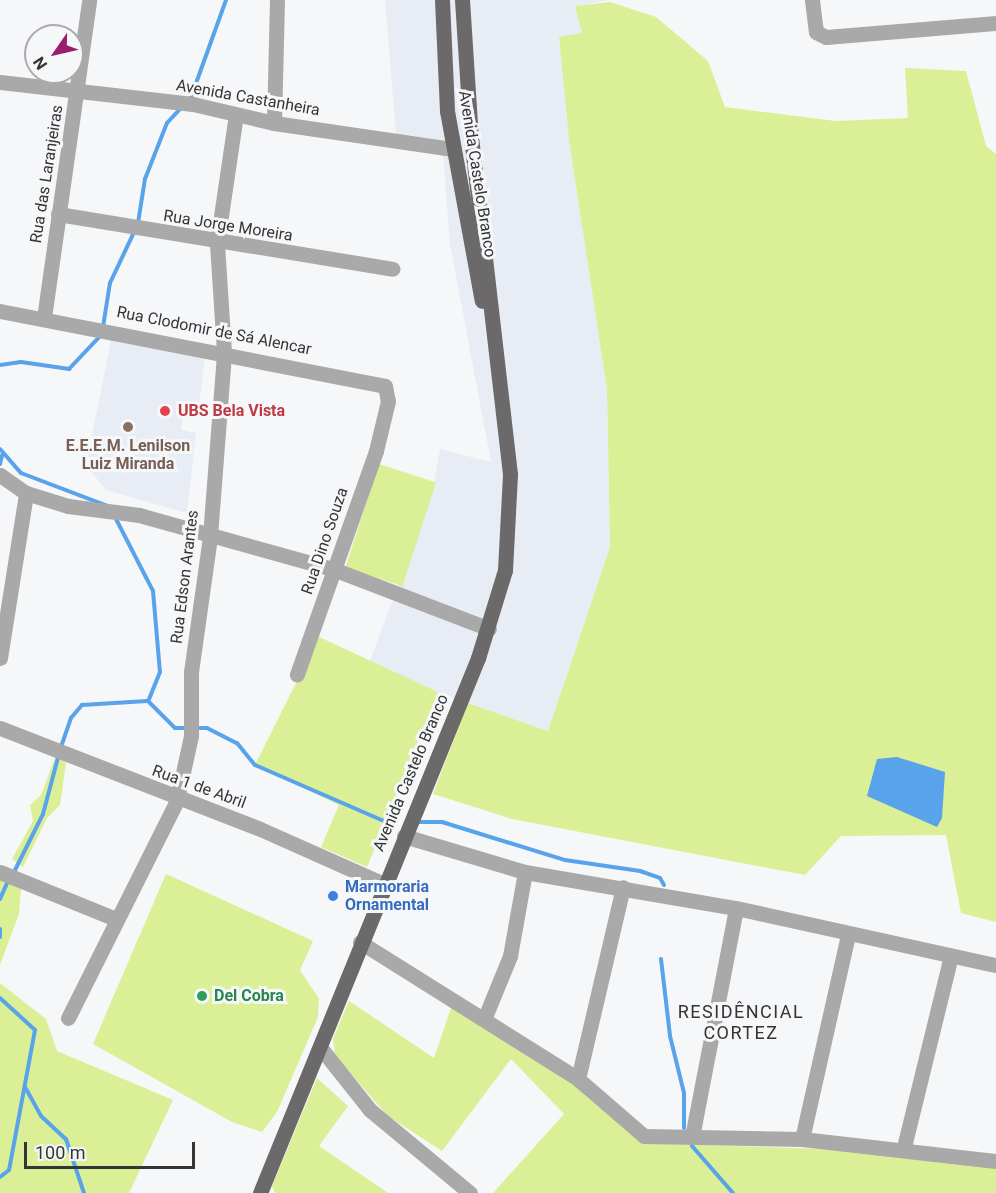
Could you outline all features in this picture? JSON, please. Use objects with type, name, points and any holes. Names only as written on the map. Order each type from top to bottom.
[{"type":"main road","name":"Avenida Castelo Branco","points":[[442,0],[453,149],[493,350]]},
{"type":"main road","name":"Avenida Castelo Branco","points":[[260,1193],[489,629],[505,570],[511,511],[493,350],[462,0]]},
{"type":"street","name":"Rua das Laranjeiras","points":[[44,318],[90,0]]},
{"type":"street","points":[[274,123],[277,0]]},
{"type":"street","points":[[812,0],[816,32],[836,38],[996,23]]},
{"type":"street","name":"Avenida Castanheira","points":[[0,82],[78,95],[193,104],[274,123],[453,149]]},
{"type":"street","name":"Rua Edson Arantes","points":[[68,1018],[177,800],[191,729],[191,672],[210,536],[224,352],[217,243],[236,115]]},
{"type":"street","name":"Rua Jorge Moreira","points":[[58,214],[217,243],[393,269]]},
{"type":"street","name":"Rua Clodomir de Sá Alencar","points":[[0,311],[109,328],[385,386],[383,419]]},
{"type":"street","name":"Rua Dino Souza","points":[[297,674],[383,419]]},
{"type":"street","points":[[0,476],[26,493],[210,536],[333,569],[489,629]]},
{"type":"street","points":[[0,658],[26,493]]},
{"type":"street","name":"Rua 1 de Abril","points":[[0,728],[177,800],[258,828],[384,884]]},
{"type":"street","points":[[404,836],[525,872],[736,908],[848,935],[996,965]]},
{"type":"street","points":[[485,1017],[510,956],[525,872]]},
{"type":"street","points":[[7,875],[116,919]]},
{"type":"street","points":[[578,1078],[623,887]]},
{"type":"street","points":[[692,1137],[736,908]]},
{"type":"street","points":[[802,1139],[848,935]]},
{"type":"street","points":[[360,942],[485,1017],[578,1078],[644,1136],[802,1139],[904,1147],[996,1161]]},
{"type":"street","points":[[904,1147],[951,956]]},
{"type":"street","points":[[320,1047],[370,1110],[470,1193]]},
{"type":"shaded area","points":[[385,0],[610,0],[576,6],[582,34],[559,38],[569,140],[607,390],[610,547],[548,731],[438,692],[370,661],[431,498],[440,449],[491,462],[450,244],[442,142],[396,135]]},
{"type":"shaded area","name":"E.E.E.M. Lenilson Luiz Miranda","points":[[111,341],[205,357],[199,406],[185,404],[181,430],[196,433],[187,513],[106,490],[86,465]]},
{"type":"green space","points":[[610,2],[656,17],[708,61],[725,107],[836,121],[908,118],[905,68],[966,71],[986,146],[996,154],[996,922],[961,913],[946,835],[841,836],[805,875],[512,819],[433,794],[468,703],[548,731],[610,547],[607,390],[569,140],[559,37],[582,33],[575,6]]},
{"type":"green space","points":[[379,464],[436,483],[402,586],[345,568]]},
{"type":"green space","points":[[319,637],[438,692],[367,867],[321,847],[339,805],[255,765]]},
{"type":"green space","points":[[56,755],[66,763],[60,805],[47,818],[23,867],[12,859],[33,821],[30,805],[41,795]]},
{"type":"green space","points":[[166,874],[313,941],[300,970],[319,999],[318,1017],[277,1112],[262,1132],[232,1122],[93,1044]]},
{"type":"green space","points":[[0,877],[21,889],[19,914],[0,965]]},
{"type":"green space","points":[[0,983],[46,1019],[57,1051],[173,1100],[129,1193],[0,1193]]},
{"type":"green space","points":[[454,999],[593,1092],[587,1097],[643,1143],[827,1149],[996,1164],[996,1193],[493,1193],[564,1114],[511,1059],[442,1151],[388,1116],[335,1056],[333,1039],[349,1001],[434,1058]]},
{"type":"green space","points":[[317,1078],[348,1106],[319,1146],[388,1193],[275,1193],[272,1186]]},
{"type":"water","points":[[897,757],[945,772],[942,818],[937,827],[867,796],[877,759]]},
{"type":"waterway","points":[[190,100],[226,0]]},
{"type":"waterway","points":[[138,223],[145,179],[167,123],[182,107]]},
{"type":"waterway","points":[[103,327],[110,283],[135,230]]},
{"type":"waterway","points":[[0,365],[21,362],[69,369],[102,334]]},
{"type":"waterway","points":[[0,449],[21,473],[108,506]]},
{"type":"waterway","points":[[0,464],[2,455]]},
{"type":"waterway","points":[[115,517],[153,591],[160,672],[148,701]]},
{"type":"waterway","points":[[61,747],[71,718],[82,705],[147,701]]},
{"type":"waterway","points":[[148,701],[175,728],[187,728]]},
{"type":"waterway","points":[[194,728],[207,728],[237,743],[255,765],[391,824]]},
{"type":"waterway","points":[[14,872],[43,814],[59,754]]},
{"type":"waterway","points":[[419,822],[442,822],[565,860],[640,871],[660,878],[664,885]]},
{"type":"waterway","points":[[0,899],[8,881]]},
{"type":"waterway","points":[[0,929],[0,937]]},
{"type":"waterway","points":[[661,959],[670,1036],[684,1093],[684,1128]]},
{"type":"waterway","points":[[0,998],[35,1030],[9,1170],[0,1177]]},
{"type":"waterway","points":[[25,1087],[41,1116],[66,1139],[84,1193]]},
{"type":"waterway","points":[[692,1146],[733,1193]]},
{"type":"place","name":"UBS Bela Vista","points":[[165,411]]},
{"type":"place","name":"E.E.E.M. Lenilson Luiz Miranda","points":[[128,427]]},
{"type":"place","name":"Marmoraria Ornamental","points":[[333,896]]},
{"type":"place","name":"Del Cobra","points":[[202,996]]},
{"type":"district","name":"RESIDÊNCIAL CORTEZ","points":[[741,1023]]}]
